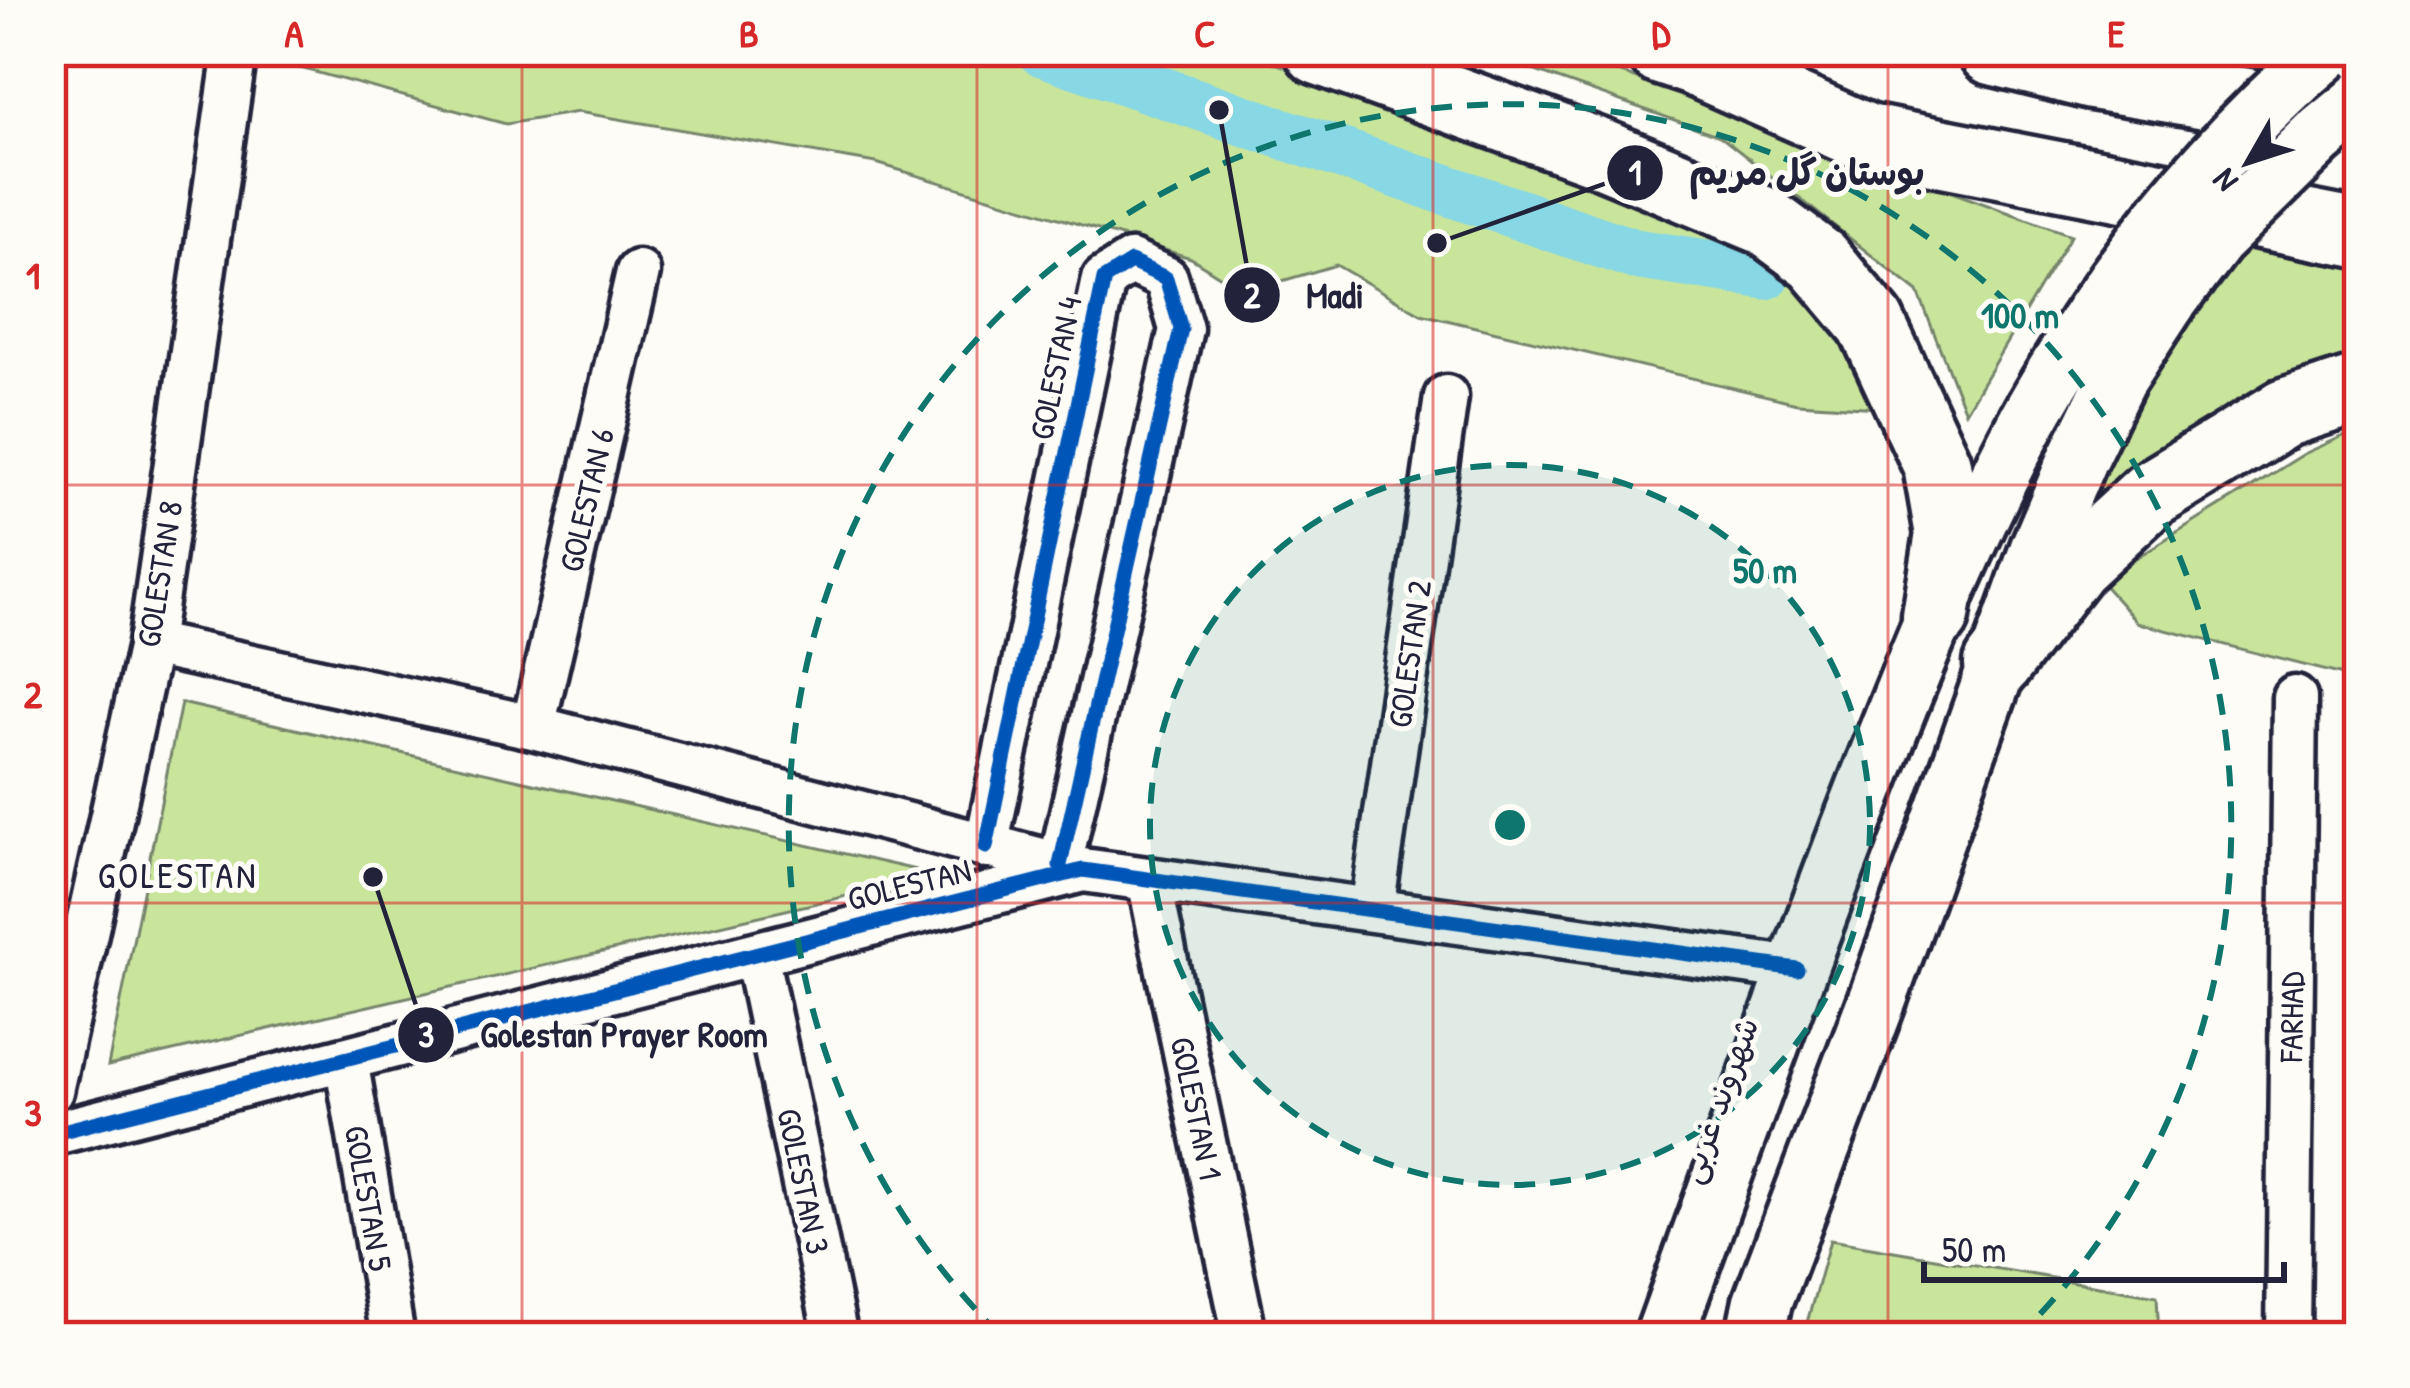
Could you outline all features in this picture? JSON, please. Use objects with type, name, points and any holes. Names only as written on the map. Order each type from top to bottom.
[{"type":"highway","points":[[1319,51],[1598,152],[1765,221],[1817,260],[1871,323],[1937,465],[1949,534],[1936,616]]},
{"type":"highway","points":[[1661,51],[1867,138],[2359,234]]},
{"type":"highway","points":[[1991,51],[2092,76],[2359,121]]},
{"type":"highway","points":[[1998,664],[2074,565],[2150,495],[2284,413],[2359,389]]},
{"type":"main road","name":"شهروند غربی","points":[[1664,1337],[1889,728],[2017,440],[2065,357],[2168,210],[2273,96],[2326,51]]},
{"type":"main road","points":[[1755,1337],[1762,1303],[2040,548],[2116,380],[2214,240],[2359,104]]},
{"type":"street","name":"GOLESTAN 8","points":[[51,1091],[150,644],[235,51]]},
{"type":"street","name":"GOLESTAN 4","points":[[986,847],[1104,278],[1131,262],[1166,278],[1180,329],[1071,868]]},
{"type":"street","name":"GOLESTAN 6","points":[[533,728],[638,272]]},
{"type":"street","name":"GOLESTAN 2","points":[[1372,910],[1446,398]]},
{"type":"street","points":[[150,644],[533,728],[1071,868]]},
{"type":"street","name":"FARHAD","points":[[2288,1337],[2295,698]]},
{"type":"street","name":"GOLESTAN","points":[[51,1134],[756,954],[1071,868],[1797,969]]},
{"type":"street","name":"GOLESTAN 1","points":[[1149,880],[1245,1337]]},
{"type":"street","name":"GOLESTAN 3","points":[[756,954],[836,1337]]},
{"type":"street","name":"GOLESTAN 5","points":[[346,1059],[393,1337]]},
{"type":"green space","points":[[265,51],[1242,51],[1690,215],[1828,303],[1881,408],[1797,403],[1421,314],[1336,265],[1245,292],[1191,258],[876,163],[578,112],[506,124],[263,58]]},
{"type":"green space","points":[[1479,51],[1560,51],[2071,235],[1965,412],[1918,292],[1720,136]]},
{"type":"green space","points":[[2240,248],[2359,270],[2359,378],[2090,510],[2153,346]]},
{"type":"green space","points":[[2359,429],[2359,679],[2138,623],[2100,581],[2304,454]]},
{"type":"green space","points":[[181,703],[938,875],[108,1066]]},
{"type":"green space","points":[[1830,1240],[2157,1296],[2159,1337],[1803,1337]]},
{"type":"waterway","points":[[1042,51],[1634,254],[1766,274]]},
{"type":"cycle path","points":[[986,847],[1104,279],[1131,262],[1166,278],[1181,329],[1060,865]]},
{"type":"cycle path","points":[[51,1134],[1083,870],[1797,969]]},
{"type":"place","name":"Madi","points":[[1219,110]]},
{"type":"place","name":"بوستان گل مریم","points":[[1437,243]]},
{"type":"place","name":"Golestan Prayer Room","points":[[373,877]]},
{"type":"district","name":"GOLESTAN","points":[[178,874]]}]
